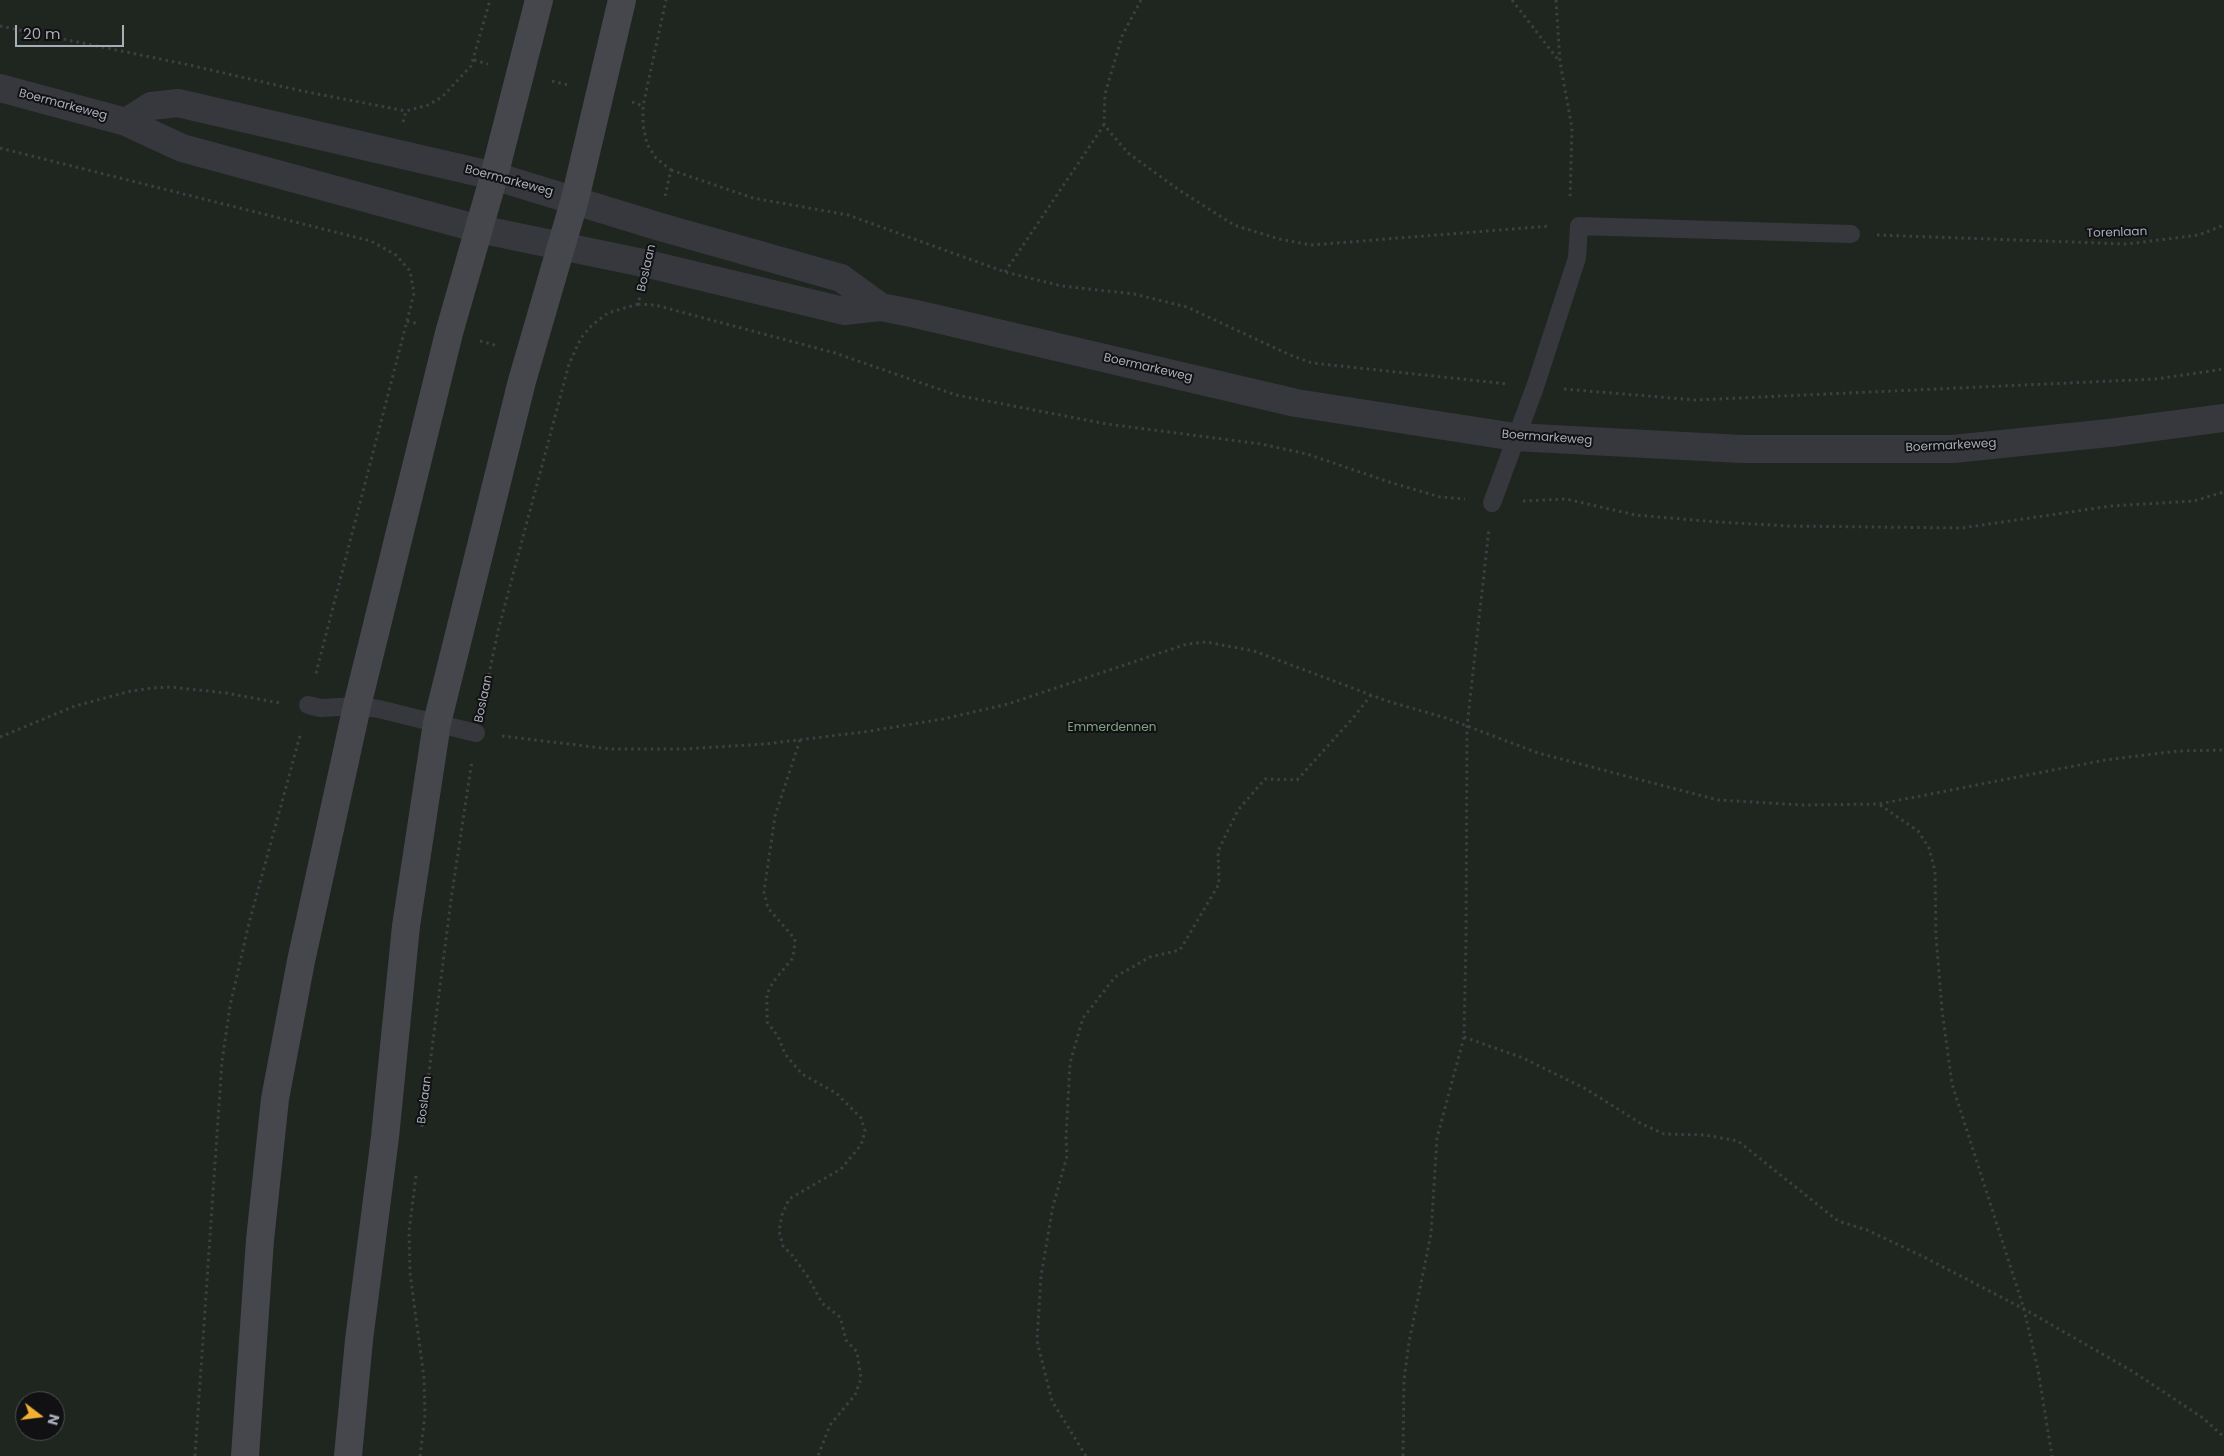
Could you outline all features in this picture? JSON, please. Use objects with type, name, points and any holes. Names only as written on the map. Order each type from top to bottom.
[{"type":"main road","points":[[245,1456],[260,1240],[275,1099],[301,962],[357,706],[449,332],[494,176],[539,0]]},
{"type":"main road","points":[[348,1456],[359,1340],[385,1137],[406,926],[436,723],[530,354],[575,200],[622,0]]},
{"type":"street","name":"Boermarkeweg","points":[[0,88],[126,122],[182,148],[479,229],[648,264],[844,311],[881,307],[916,314],[1296,403],[1515,437],[1740,449],[1953,449],[2109,433],[2224,418]]},
{"type":"street","name":"Boermarkeweg","points":[[126,122],[151,106],[178,103],[494,176],[657,226],[841,278],[881,307]]},
{"type":"lane","points":[[1492,503],[1535,387],[1577,258],[1579,226],[1851,234]]},
{"type":"lane","points":[[308,705],[320,708],[357,706],[379,709],[476,733]]},
{"type":"path","points":[[0,26],[189,65],[302,92],[406,111],[442,97],[466,72],[474,60],[490,0]]},
{"type":"path","points":[[666,0],[643,106],[643,125],[647,144],[656,158],[671,170],[753,198],[848,215],[1005,272],[1062,286],[1134,294],[1187,308],[1290,356],[1312,363],[1535,387],[1695,400],[2156,379],[2224,369]]},
{"type":"path","points":[[1005,272],[1104,125],[1105,94],[1122,36],[1141,0]]},
{"type":"path","points":[[1512,0],[1560,62]]},
{"type":"path","points":[[1104,125],[1128,154],[1179,190],[1234,225],[1279,239],[1311,245],[1553,226],[1579,226],[1570,199],[1572,128],[1560,62],[1556,0]]},
{"type":"path","points":[[474,60],[599,92],[643,106]]},
{"type":"path","points":[[396,152],[406,111]]},
{"type":"path","points":[[0,148],[371,241],[396,255],[410,271],[414,293],[308,705],[249,923],[230,1006],[222,1061],[195,1456]]},
{"type":"path","name":"Boslaan","points":[[657,226],[671,170]]},
{"type":"path","points":[[371,241],[382,201]]},
{"type":"path","name":"Torenlaan","points":[[1851,234],[2127,244],[2199,235],[2224,225]]},
{"type":"path","name":"Boslaan","points":[[420,1136],[451,900],[476,733],[498,631],[570,364],[581,338],[592,325],[608,313],[638,304],[648,264]]},
{"type":"path","points":[[407,321],[570,364]]},
{"type":"path","points":[[1404,1456],[1404,1380],[1409,1342],[1431,1234],[1437,1138],[1464,1037],[1467,726],[1492,503]]},
{"type":"path","points":[[476,733],[610,749],[684,749],[800,740],[943,719],[1008,704],[1187,644],[1206,642],[1254,651],[1371,695],[1467,726],[1538,753],[1718,800],[1803,805],[1879,804],[2105,760],[2178,751],[2224,750]]},
{"type":"path","points":[[0,737],[75,706],[131,691],[153,688],[171,687],[226,693],[293,706],[308,705]]},
{"type":"path","points":[[1086,1456],[1052,1401],[1037,1341],[1042,1268],[1052,1206],[1067,1156],[1066,1138],[1070,1064],[1083,1018],[1115,976],[1150,957],[1180,950],[1219,884],[1218,851],[1238,810],[1265,779],[1297,780],[1354,718],[1371,695]]},
{"type":"path","points":[[800,740],[775,816],[764,892],[768,908],[795,939],[794,951],[792,959],[773,982],[767,994],[767,1022],[778,1036],[785,1054],[802,1074],[836,1093],[861,1118],[865,1131],[861,1145],[841,1169],[790,1199],[782,1215],[778,1231],[783,1246],[808,1277],[822,1303],[840,1317],[846,1340],[857,1352],[861,1379],[855,1395],[830,1425],[818,1456]]},
{"type":"path","points":[[1879,804],[1918,831],[1929,848],[1935,871],[1936,936],[1942,1010],[1952,1084],[2024,1309],[2038,1370],[2052,1456]]},
{"type":"path","points":[[1464,1037],[1531,1062],[1586,1089],[1640,1123],[1664,1134],[1705,1135],[1738,1141],[1838,1221],[1867,1230],[1922,1256],[2024,1309],[2132,1371],[2203,1418],[2224,1437]]},
{"type":"path","points":[[416,1174],[409,1231],[410,1273],[424,1378],[425,1414],[420,1456]]},
{"type":"green space","name":"Emmerdennen","points":[[0,0],[2224,0],[2224,1456],[0,1456]]}]
